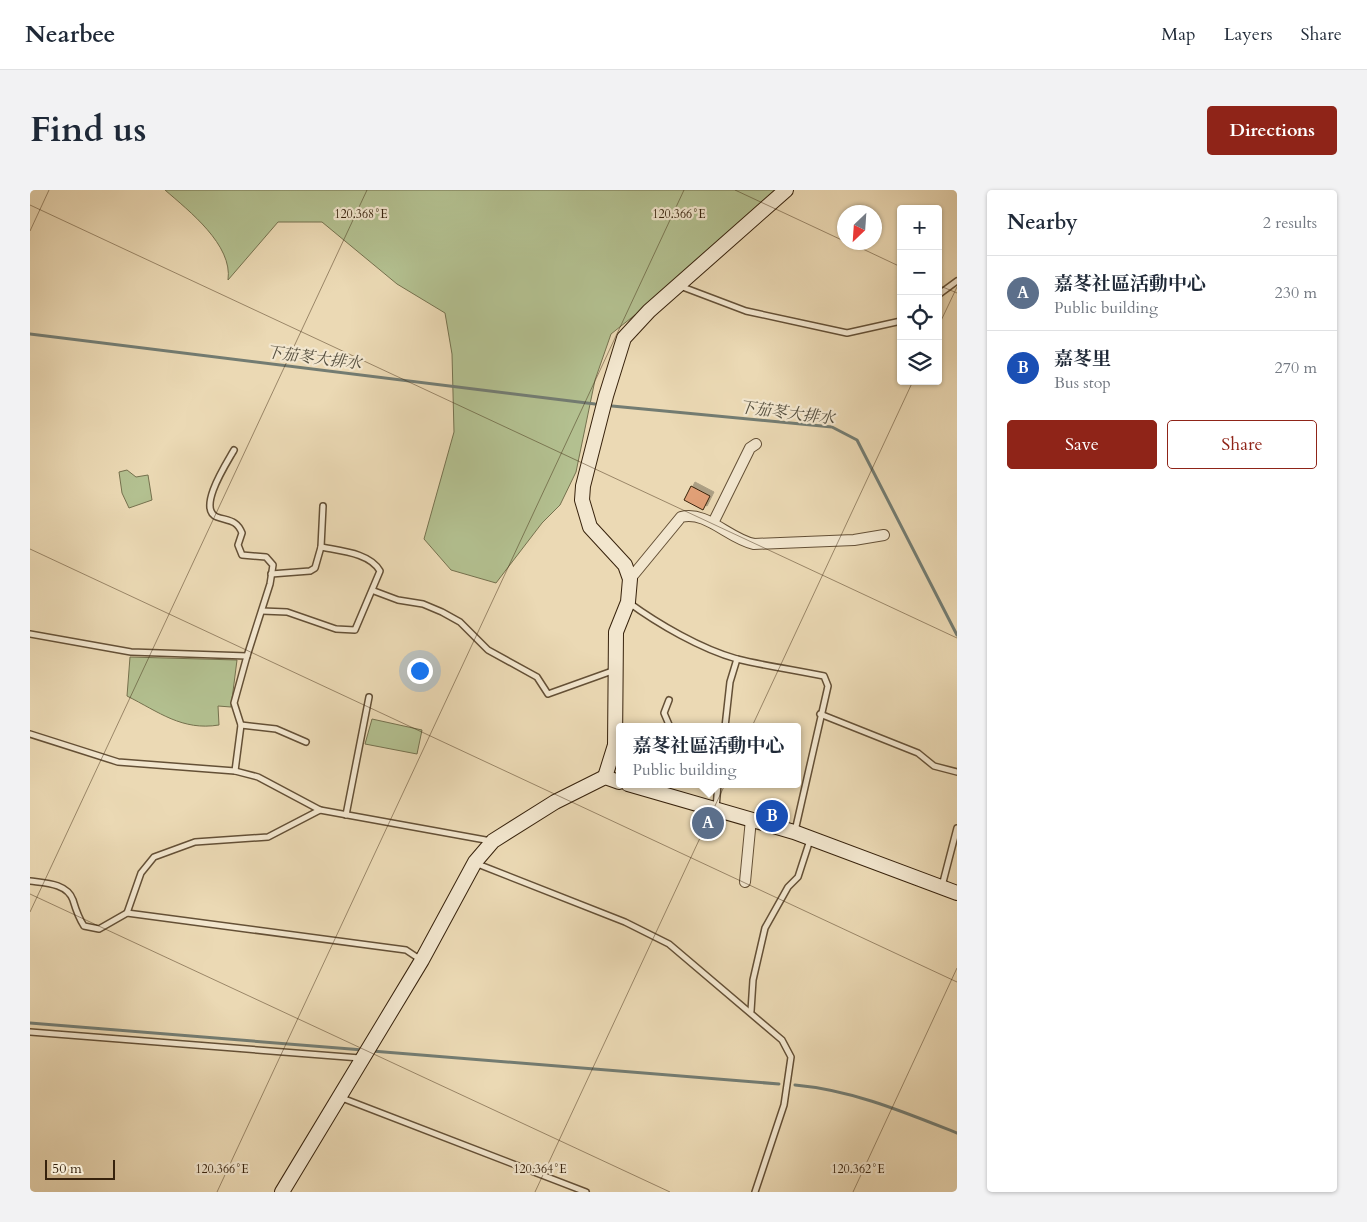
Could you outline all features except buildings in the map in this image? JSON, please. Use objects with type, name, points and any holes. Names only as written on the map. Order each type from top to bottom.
[{"type":"street","points":[[282,1192],[422,960],[475,862],[494,841],[555,802],[605,777],[615,746],[616,632],[628,602],[630,579],[625,565],[590,527],[582,500],[583,486],[606,396],[624,338],[649,311],[786,190]]},
{"type":"street","points":[[713,523],[750,448],[756,444]]},
{"type":"street","points":[[630,579],[682,517],[690,515],[713,523],[717,528],[741,542],[754,544],[854,540],[884,534]]},
{"type":"street","points":[[605,777],[616,781]]},
{"type":"street","points":[[646,788],[810,837],[957,893]]},
{"type":"street","points":[[745,882],[751,819]]},
{"type":"lane","points":[[942,292],[957,281]]},
{"type":"lane","points":[[679,285],[746,311],[847,333],[897,323]]},
{"type":"lane","points":[[234,450],[210,501],[212,512],[216,516],[228,518],[239,524],[242,533],[238,545],[242,555],[266,557],[272,565],[262,611],[246,656],[234,703],[241,725],[235,771]]},
{"type":"lane","points":[[271,574],[310,571],[315,568],[321,547],[323,506]]},
{"type":"lane","points":[[262,611],[287,612],[336,629],[355,630],[374,591],[380,571],[376,563],[350,552],[321,547]]},
{"type":"lane","points":[[374,591],[398,600],[423,604],[460,622],[488,650],[537,677],[548,694],[616,670]]},
{"type":"lane","points":[[628,602],[649,618],[700,644],[737,659],[824,676],[828,686],[794,832]]},
{"type":"lane","points":[[30,634],[131,652],[246,656]]},
{"type":"lane","points":[[725,723],[730,682],[737,659]]},
{"type":"lane","points":[[346,815],[369,697]]},
{"type":"lane","points":[[668,723],[664,713],[669,700]]},
{"type":"lane","points":[[820,714],[918,754],[934,766],[957,772]]},
{"type":"lane","points":[[241,725],[276,728],[306,742]]},
{"type":"lane","points":[[30,734],[118,762],[235,771],[258,777],[320,810],[494,841]]},
{"type":"lane","points":[[716,808],[718,788]]},
{"type":"lane","points":[[127,913],[141,874],[154,858],[195,842],[268,837],[320,810]]},
{"type":"lane","points":[[942,887],[957,828]]},
{"type":"lane","points":[[750,1011],[753,980],[765,928],[788,887],[798,877],[810,837]]},
{"type":"lane","points":[[475,862],[624,922],[669,944],[782,1040],[791,1057],[784,1105],[755,1192]]},
{"type":"lane","points":[[30,881],[58,885],[72,897],[75,913],[84,926],[99,930],[127,913],[406,950],[422,960]]},
{"type":"lane","points":[[30,1032],[363,1059]]},
{"type":"lane","points":[[340,1097],[586,1192]]},
{"type":"green space","points":[[165,190],[792,190],[611,334],[595,380],[576,472],[560,505],[542,523],[496,583],[451,570],[424,539],[454,432],[452,354],[445,313],[397,284],[322,222],[278,222],[228,280],[228,267],[224,254],[217,242],[197,218]]},
{"type":"green space","points":[[127,470],[136,477],[148,475],[152,500],[129,508],[122,493],[119,472]]},
{"type":"green space","points":[[130,657],[237,660],[231,707],[218,706],[219,725],[206,726],[182,723],[160,714],[127,696]]},
{"type":"green space","points":[[372,719],[422,730],[417,754],[365,744]]},
{"type":"waterway","name":"下茄苳大排水","points":[[30,334],[595,404]]},
{"type":"waterway","name":"下茄苳大排水","points":[[612,406],[832,427],[857,440],[957,635]]},
{"type":"waterway","points":[[30,1023],[363,1050]]},
{"type":"waterway","points":[[372,1051],[779,1084]]},
{"type":"waterway","points":[[795,1085],[837,1092],[878,1103],[957,1133]]},
{"type":"place","name":"嘉苳里","points":[[772,816]]},
{"type":"place","name":"嘉苳社區活動中心","points":[[708,823]]}]
